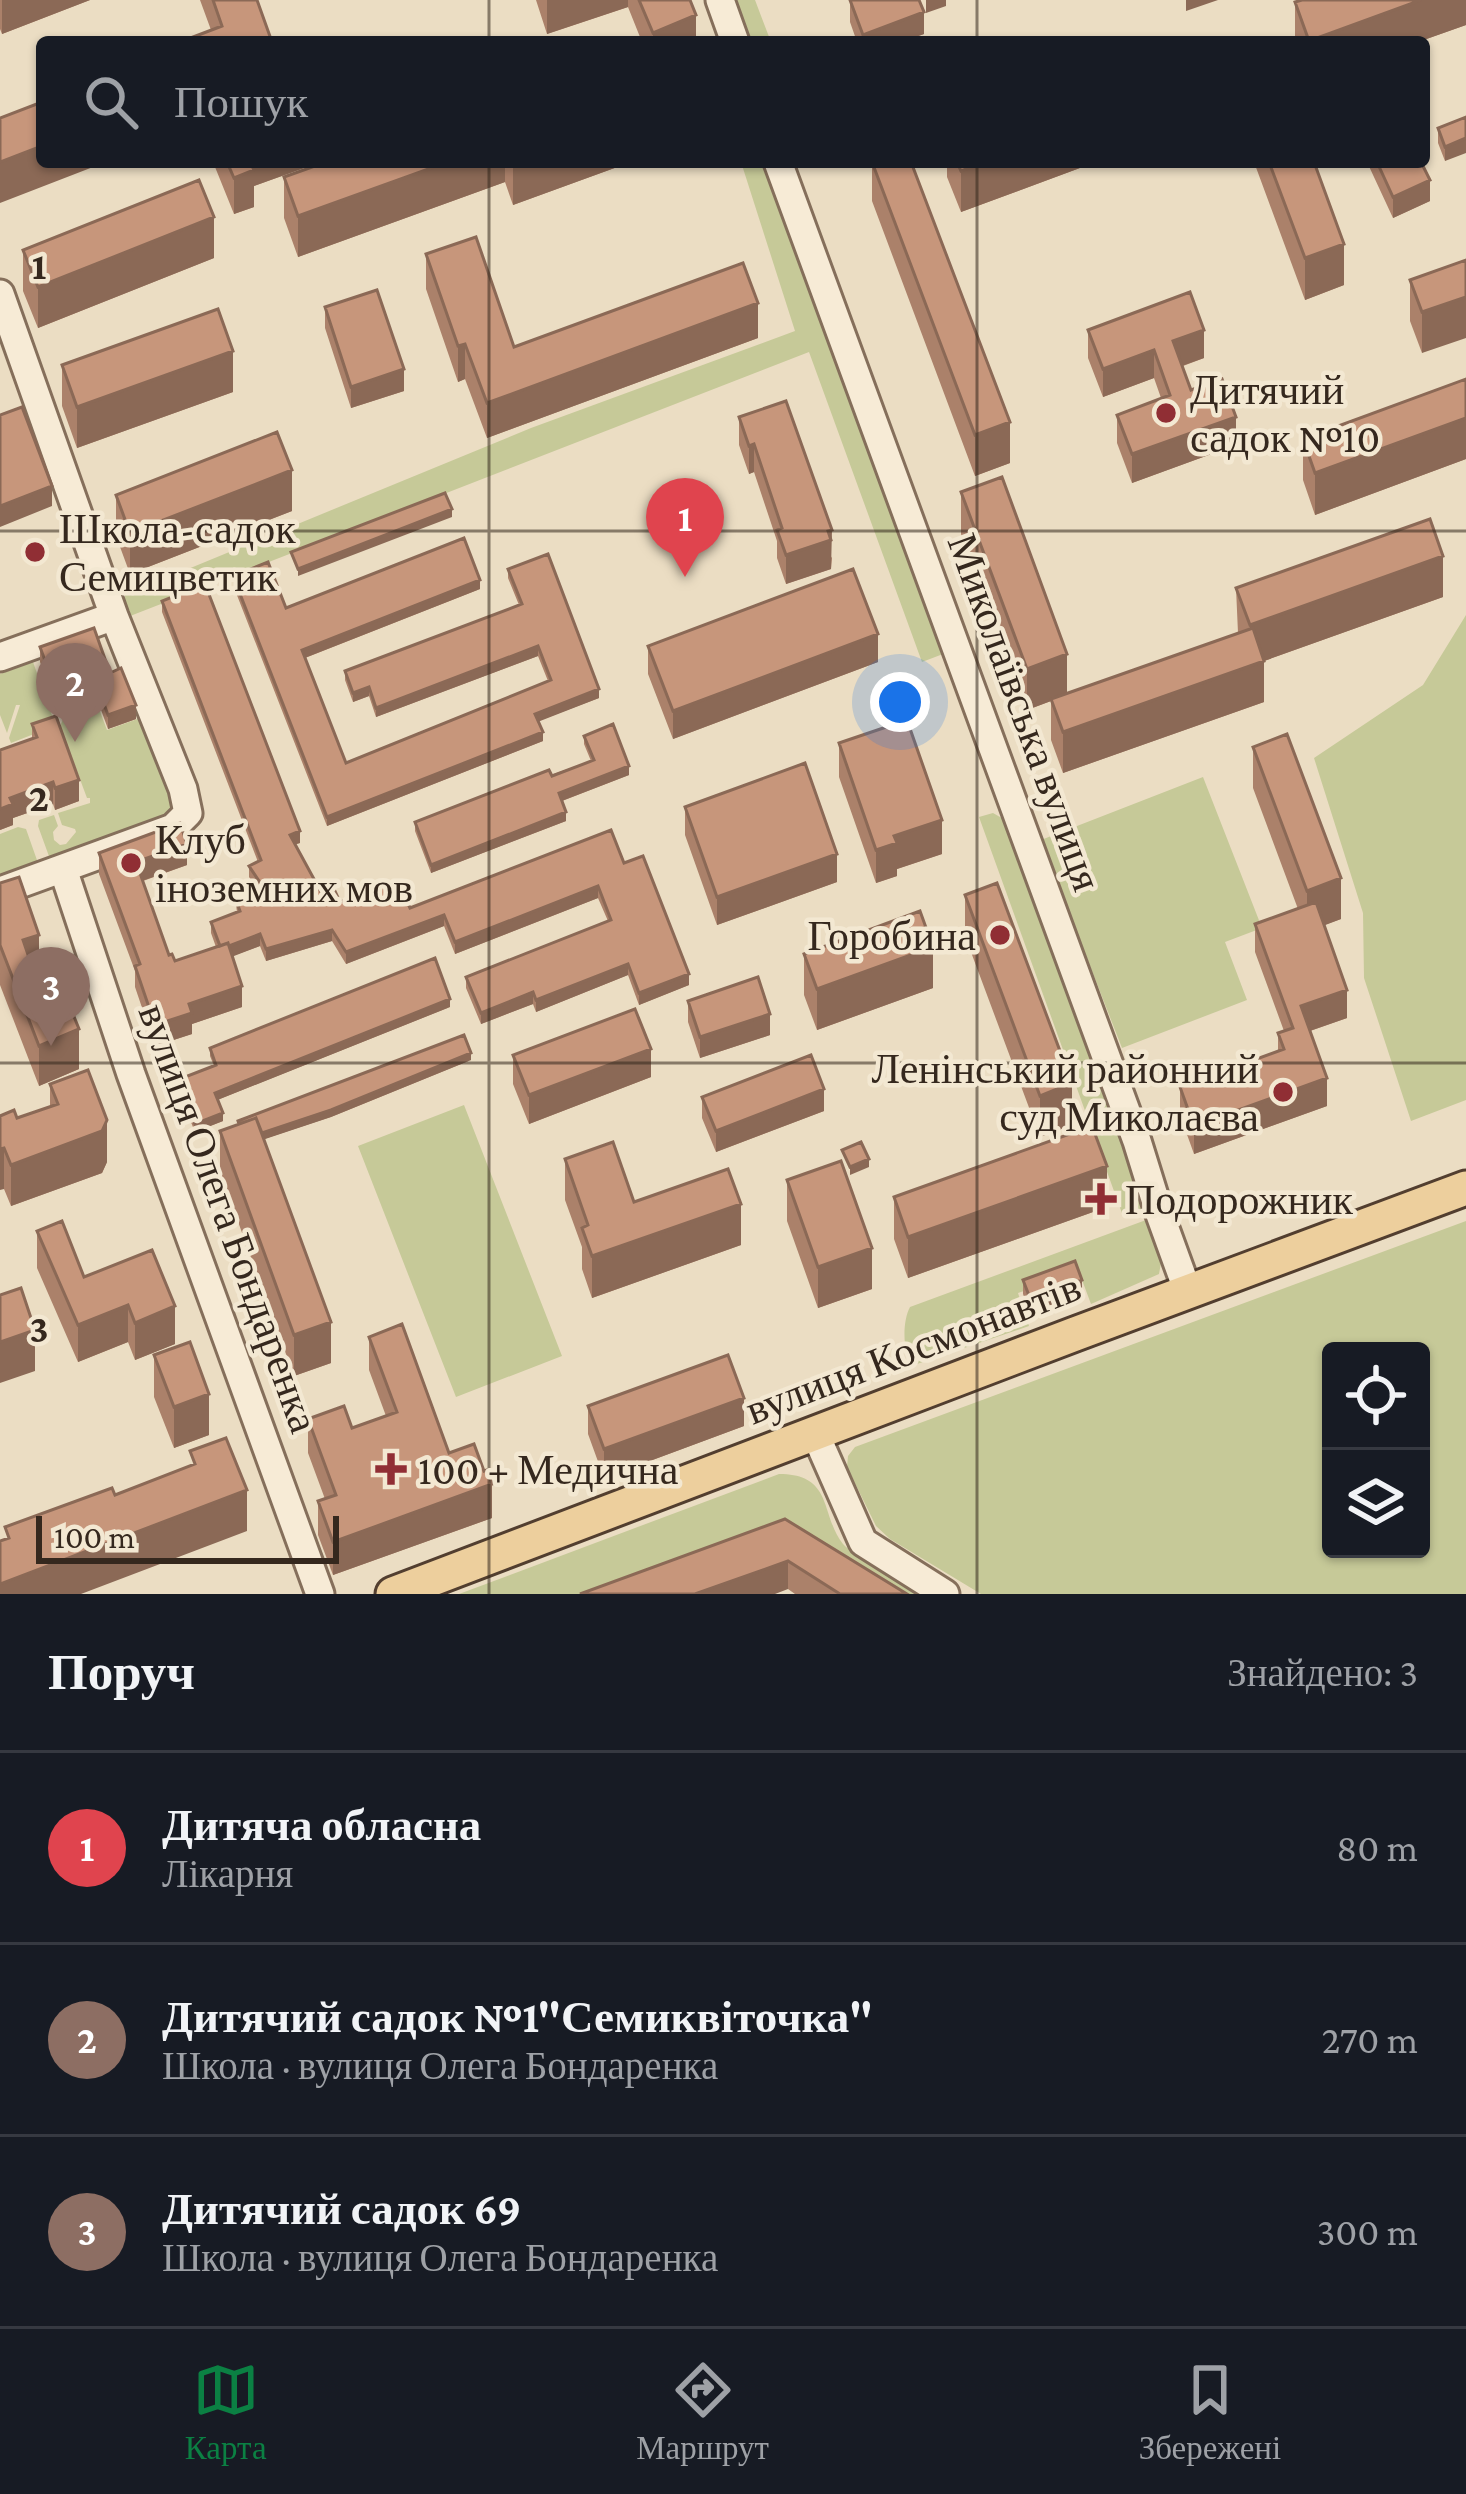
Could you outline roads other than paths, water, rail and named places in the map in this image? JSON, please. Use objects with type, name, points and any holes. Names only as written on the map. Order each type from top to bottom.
[{"type":"main road","name":"вулиця Космонавтів","points":[[393,1594],[1466,1188]]},
{"type":"street","points":[[720,0],[733,36]]},
{"type":"street","name":"Миколаївська вулиця","points":[[780,168],[1188,1292]]},
{"type":"street","points":[[0,294],[188,813],[173,828],[0,891]]},
{"type":"street","points":[[0,657],[114,616]]},
{"type":"street","name":"вулиця Олега Бондаренка","points":[[63,869],[138,1096],[320,1594]]},
{"type":"street","points":[[814,1433],[863,1542],[945,1594]]},
{"type":"place","name":"Дитячий садок №10","points":[[1166,413]]},
{"type":"place","name":"Школа-садок Семицветик","points":[[35,552]]},
{"type":"place","name":"Дитяча обласна","points":[[685,577]]},
{"type":"place","name":"Дитячий садок №1\"Семиквіточка\"","points":[[75,742]]},
{"type":"place","name":"Клуб іноземних мов","points":[[131,863]]},
{"type":"place","name":"Горобина","points":[[1000,935]]},
{"type":"place","name":"Дитячий садок 69","points":[[51,1046]]},
{"type":"place","name":"Ленінський районний суд Миколаєва","points":[[1283,1092]]},
{"type":"place","name":"Подорожник","points":[[1101,1199]]},
{"type":"place","name":"100 + Медична","points":[[391,1469]]}]
